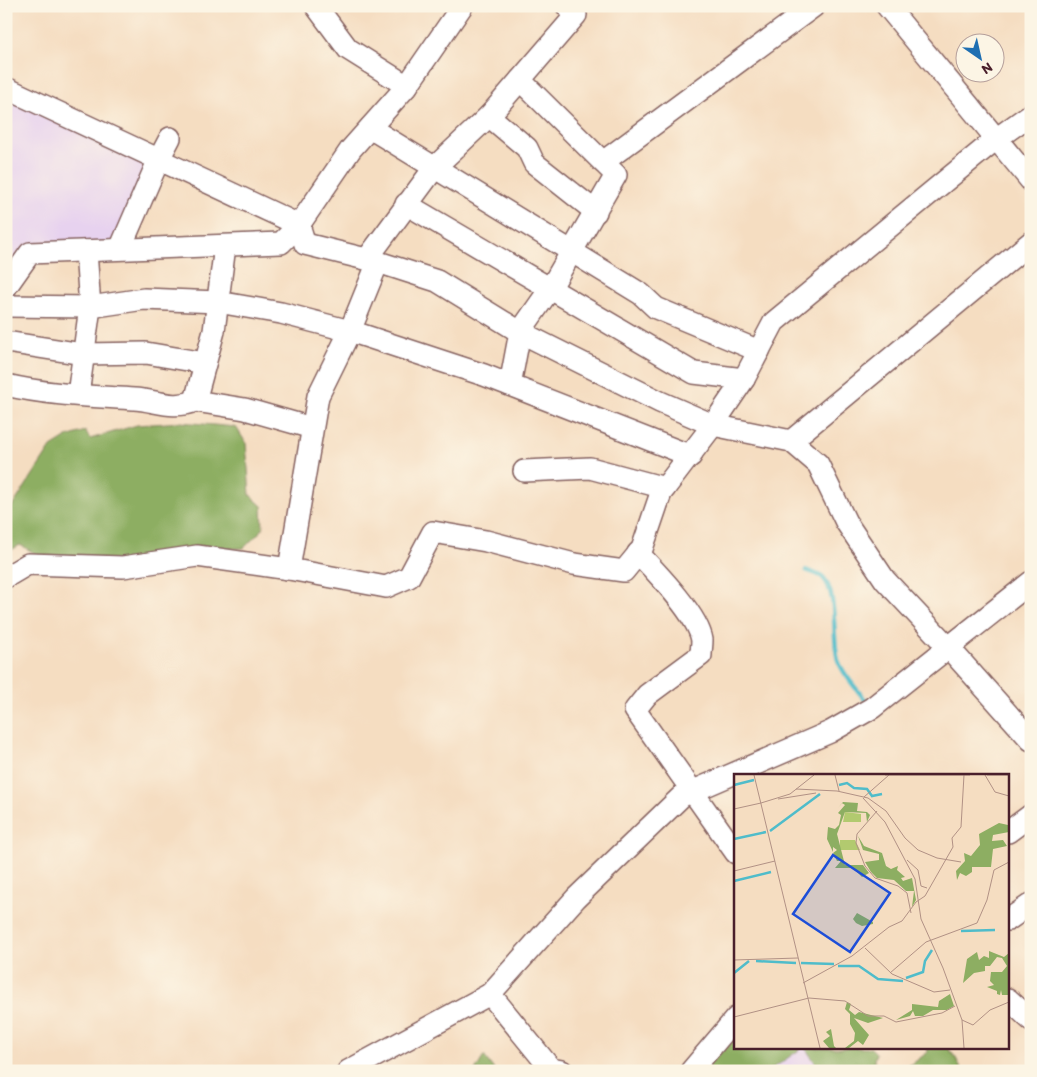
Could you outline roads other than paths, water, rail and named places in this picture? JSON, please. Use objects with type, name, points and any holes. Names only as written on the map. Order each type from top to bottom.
[{"type":"street","points":[[316,6],[348,49],[406,86]]},
{"type":"street","points":[[6,287],[30,253],[280,244],[299,226],[351,149],[406,86],[462,6]]},
{"type":"street","points":[[289,569],[318,396],[350,331],[372,260],[406,204],[434,167],[489,116],[576,15],[567,6]]},
{"type":"street","points":[[603,162],[814,6]]},
{"type":"street","points":[[887,6],[1031,181]]},
{"type":"street","points":[[510,385],[520,332],[573,252],[616,175],[520,80]]},
{"type":"street","points":[[6,88],[299,226],[305,244],[372,260],[437,281],[520,332],[713,426],[791,442],[818,464],[846,522],[885,580],[950,648],[1031,740]]},
{"type":"street","points":[[6,577],[28,564],[123,567],[197,556],[289,569],[386,587],[409,577],[433,532],[486,541],[574,564],[624,571],[638,553],[665,488],[713,426],[744,378],[774,322],[996,139],[1031,114]]},
{"type":"street","points":[[489,116],[527,148],[534,163],[596,212]]},
{"type":"street","points":[[370,128],[641,294],[656,308],[759,350]]},
{"type":"street","points":[[120,249],[170,138]]},
{"type":"street","points":[[406,204],[694,373],[744,378]]},
{"type":"street","points":[[791,442],[1031,242]]},
{"type":"street","points":[[194,401],[214,331],[226,246]]},
{"type":"street","points":[[78,395],[90,308],[86,251]]},
{"type":"street","points":[[6,306],[90,308],[144,299],[218,302],[281,313],[350,331],[510,385],[690,456]]},
{"type":"street","points":[[6,342],[83,354],[146,353],[205,363]]},
{"type":"street","points":[[6,385],[35,392],[136,399],[160,405],[185,405],[194,401],[245,410],[312,428]]},
{"type":"street","points":[[524,471],[590,468],[665,488]]},
{"type":"street","points":[[638,553],[668,584],[689,613],[702,639],[701,655],[647,694],[636,710],[734,850]]},
{"type":"street","points":[[348,1071],[490,994],[576,898],[682,796],[830,732],[872,708],[1031,582]]},
{"type":"street","points":[[1010,831],[1031,815]]},
{"type":"street","points":[[1010,919],[1031,904]]},
{"type":"street","points":[[490,994],[552,1069],[562,1071]]},
{"type":"street","points":[[1010,1001],[1031,1020]]},
{"type":"street","points":[[691,1071],[734,1020]]},
{"type":"waterway","points":[[806,570],[823,578],[828,585],[833,605],[838,660],[840,666],[866,701]]}]
